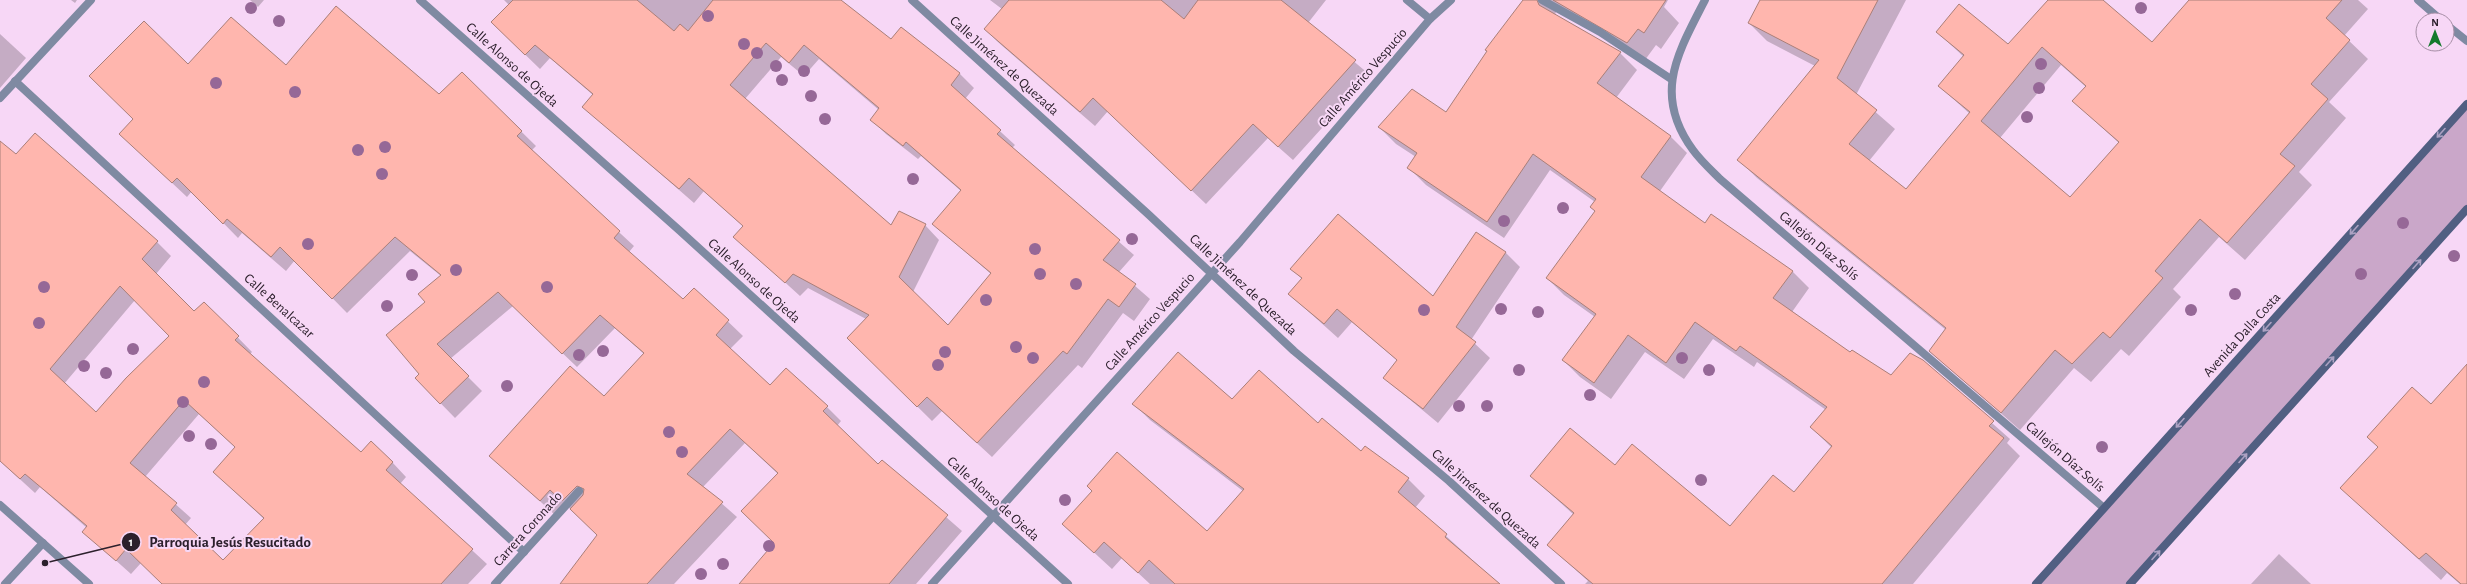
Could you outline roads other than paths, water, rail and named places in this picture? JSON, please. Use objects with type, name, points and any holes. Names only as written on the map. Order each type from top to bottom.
[{"type":"street","points":[[0,98],[91,0]]},
{"type":"street","name":"Calle Alonso de Ojeda","points":[[420,0],[685,236],[1068,584]]},
{"type":"street","name":"Calle Jiménez de Quezada","points":[[912,0],[1211,273],[1294,351],[1449,480],[1561,584]]},
{"type":"street","points":[[1407,0],[1430,19],[1451,0]]},
{"type":"street","points":[[1542,0],[1600,32],[1671,79],[1677,57],[1705,0]]},
{"type":"street","points":[[2418,0],[2432,12]]},
{"type":"street","name":"Calle Américo Vespucio","points":[[932,584],[1211,273],[1430,19]]},
{"type":"street","points":[[2455,31],[2467,41]]},
{"type":"street","name":"Callejón Díaz Solís","points":[[1671,79],[1674,110],[1681,128],[1693,150],[1720,179],[2104,508]]},
{"type":"street","name":"Calle Benalcazar","points":[[16,81],[524,552]]},
{"type":"street","name":"Avenida Dalla Costa","points":[[2036,584],[2467,104]]},
{"type":"street","points":[[2130,584],[2467,209]]},
{"type":"street","name":"Carrera Coronado","points":[[495,584],[579,491]]},
{"type":"street","points":[[0,505],[89,584]]},
{"type":"street","points":[[5,584],[43,543]]},
{"type":"place","name":"Parroquia Jesús Resucitado","points":[[45,563]]}]
